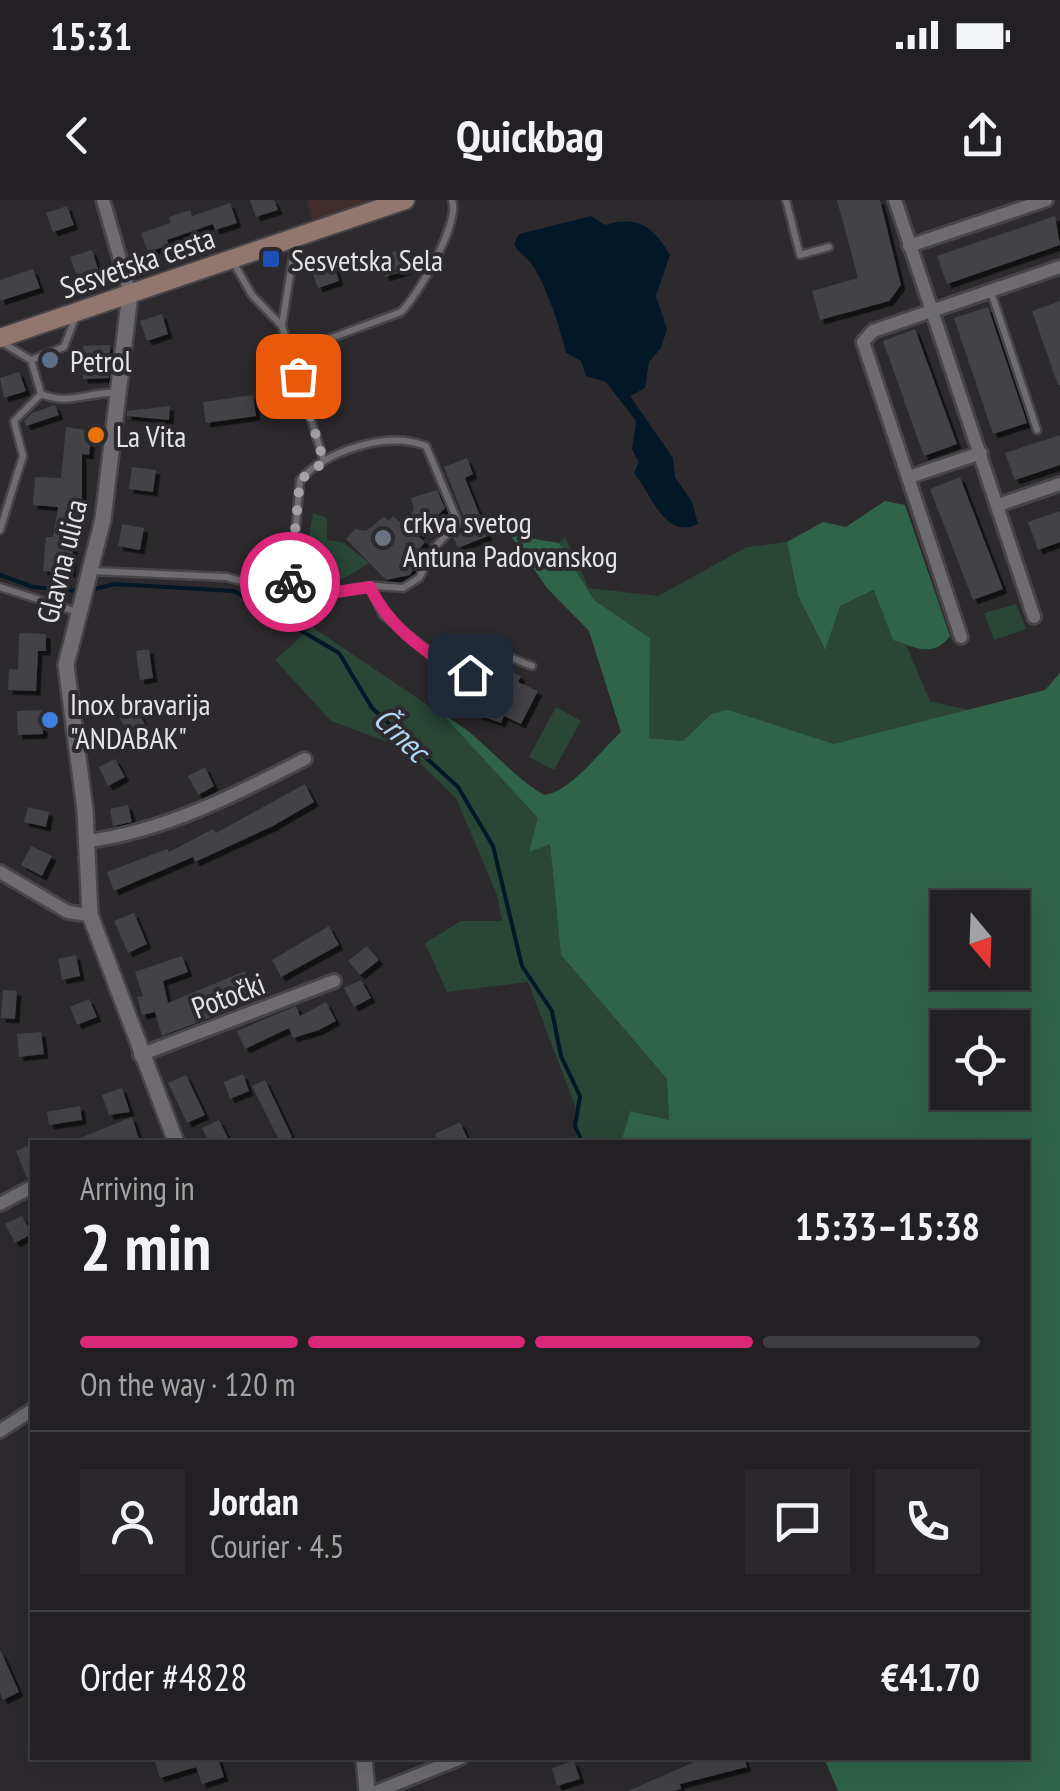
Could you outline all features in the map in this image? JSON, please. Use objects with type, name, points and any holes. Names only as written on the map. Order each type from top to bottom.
[{"type":"main road","name":"Sesvetska cesta","points":[[0,340],[406,200]]},
{"type":"street","points":[[103,200],[130,294]]},
{"type":"street","points":[[895,200],[1034,616]]},
{"type":"street","points":[[909,246],[1047,200],[1060,206]]},
{"type":"street","points":[[961,637],[863,342],[873,332],[1060,268]]},
{"type":"street","name":"Glavna ulica","points":[[130,294],[120,394],[84,591],[66,665],[88,841],[90,915],[175,1140]]},
{"type":"street","points":[[909,477],[980,452]]},
{"type":"street","points":[[998,505],[1060,484]]},
{"type":"street","points":[[88,841],[162,823],[231,798],[305,758]]},
{"type":"street","points":[[0,872],[68,912],[90,915]]},
{"type":"street","name":"Potočki","points":[[140,1055],[334,981]]},
{"type":"street","points":[[0,1204],[30,1188]]},
{"type":"street","points":[[0,1431],[30,1411]]},
{"type":"street","points":[[364,1760],[367,1791]]},
{"type":"street","points":[[378,1791],[457,1760]]},
{"type":"lane","points":[[291,353],[402,312],[415,298],[456,220],[452,200]]},
{"type":"lane","points":[[786,200],[800,255],[829,247]]},
{"type":"lane","points":[[282,326],[296,236]]},
{"type":"lane","points":[[232,258],[244,285],[282,326],[324,462]]},
{"type":"lane","points":[[991,290],[1037,430]]},
{"type":"lane","points":[[31,360],[64,347],[80,311]]},
{"type":"lane","points":[[0,340],[31,360],[41,394]]},
{"type":"lane","points":[[41,394],[72,401],[99,392],[120,394]]},
{"type":"lane","points":[[0,530],[23,456],[14,421],[41,394]]},
{"type":"lane","points":[[0,587],[84,591],[226,578],[302,597],[370,587],[403,588],[419,578],[435,548],[458,522],[426,446],[407,438],[362,446],[324,462],[300,480],[290,592]]},
{"type":"lane","points":[[370,587],[383,615],[460,676],[470,675],[489,650],[532,666]]},
{"type":"shaded area","points":[[307,200],[380,200],[313,223]]},
{"type":"green space","points":[[885,501],[905,505],[950,636],[931,649],[893,640],[874,590],[840,606],[825,650],[798,596],[787,542],[823,522],[846,527]]},
{"type":"green space","points":[[313,513],[327,518],[327,540],[344,543],[369,563],[329,583],[302,580]]},
{"type":"green space","points":[[510,535],[559,543],[594,600],[650,638],[649,738],[683,741],[711,714],[728,710],[834,744],[1045,690],[1060,673],[1060,1791],[838,1791],[825,1760],[1030,1760],[1030,1140],[622,1140],[630,1111],[669,1120],[667,1079],[561,955],[550,844],[529,852],[538,818],[444,716],[544,795],[575,778],[621,732],[589,631],[547,588]]},
{"type":"green space","points":[[565,537],[589,588],[658,596],[747,547],[787,542],[798,596],[824,649],[840,606],[875,590],[893,640],[906,645],[930,701],[972,711],[834,744],[711,714],[683,741],[648,738],[650,638],[594,600],[559,543]]},
{"type":"green space","points":[[1016,604],[1026,629],[994,640],[984,613]]},
{"type":"green space","points":[[312,627],[444,716],[539,818],[530,851],[550,843],[561,955],[667,1079],[669,1120],[630,1111],[622,1140],[576,1140],[575,1106],[528,982],[447,992],[425,943],[461,921],[502,921],[497,895],[456,798],[404,748],[331,721],[275,660]]},
{"type":"green space","points":[[556,707],[581,721],[554,770],[529,757]]},
{"type":"water","points":[[591,216],[605,225],[627,222],[644,226],[658,237],[670,255],[656,296],[667,329],[661,348],[649,362],[645,388],[630,396],[673,458],[675,477],[692,502],[698,524],[686,528],[668,521],[634,473],[639,462],[632,449],[636,421],[606,382],[586,376],[581,361],[566,353],[541,281],[514,244],[519,234]]},
{"type":"building","points":[[250,200],[274,200],[278,210],[256,217]]},
{"type":"building","points":[[837,200],[880,200],[901,285],[889,301],[820,320],[812,291],[858,278]]},
{"type":"building","points":[[230,203],[237,223],[215,230],[213,224],[167,240],[169,245],[148,252],[141,233],[171,223],[169,217],[190,210],[192,216]]},
{"type":"building","points":[[67,206],[74,225],[53,232],[46,213]]},
{"type":"building","points":[[1055,216],[1060,245],[947,284],[937,256]]},
{"type":"building","points":[[92,250],[98,269],[77,276],[70,257]]},
{"type":"building","points":[[400,250],[407,270],[385,277],[379,257]]},
{"type":"building","points":[[333,262],[339,281],[318,288],[311,269]]},
{"type":"building","points":[[33,269],[40,288],[0,301],[0,280]]},
{"type":"building","points":[[1060,301],[1060,385],[1058,385],[1032,311]]},
{"type":"building","points":[[988,307],[1027,423],[993,434],[954,318]]},
{"type":"building","points":[[162,314],[168,334],[147,341],[140,321]]},
{"type":"building","points":[[915,329],[957,444],[924,456],[883,341]]},
{"type":"building","points":[[110,345],[109,378],[83,379],[83,346]]},
{"type":"building","points":[[19,372],[26,391],[4,398],[0,378]]},
{"type":"building","points":[[253,395],[256,416],[206,423],[203,402]]},
{"type":"building","points":[[55,405],[59,415],[26,426],[24,421],[32,413]]},
{"type":"building","points":[[170,406],[169,420],[127,416],[127,411]]},
{"type":"building","points":[[66,427],[92,431],[89,455],[82,454],[82,505],[79,523],[75,523],[71,573],[43,571],[46,537],[53,537],[58,507],[33,505],[35,477],[61,478]]},
{"type":"building","points":[[1060,435],[1060,465],[1015,480],[1005,453]]},
{"type":"building","points":[[467,458],[473,474],[465,478],[488,536],[458,548],[453,537],[464,531],[465,520],[444,467]]},
{"type":"building","points":[[132,467],[156,470],[153,492],[129,489]]},
{"type":"building","points":[[960,477],[1003,589],[973,600],[930,489]]},
{"type":"building","name":"crkva svetog Antuna Padovanskog","points":[[437,490],[445,508],[418,536],[425,542],[416,553],[420,558],[410,575],[386,580],[346,539],[355,529],[366,531],[384,517],[389,521],[393,516],[402,524],[414,510],[411,498]]},
{"type":"building","points":[[1060,511],[1060,542],[1038,550],[1028,522]]},
{"type":"building","points":[[122,524],[144,528],[140,550],[118,546]]},
{"type":"building","points":[[19,633],[46,634],[46,651],[38,651],[36,691],[8,690],[9,669],[18,670]]},
{"type":"building","points":[[149,649],[153,678],[140,680],[136,651]]},
{"type":"building","points":[[496,665],[521,676],[518,682],[538,691],[521,724],[504,716],[501,723],[475,714],[496,683],[488,680]]},
{"type":"building","points":[[136,708],[146,726],[129,735],[119,717]]},
{"type":"building","points":[[43,710],[43,734],[18,735],[17,711]]},
{"type":"building","points":[[115,759],[125,777],[108,786],[99,767]]},
{"type":"building","points":[[205,767],[214,786],[198,795],[188,776]]},
{"type":"building","points":[[305,784],[314,802],[273,826],[195,862],[193,857],[114,891],[107,872],[167,849],[169,852],[213,829],[216,833]]},
{"type":"building","points":[[128,805],[132,822],[113,826],[110,809]]},
{"type":"building","points":[[28,807],[49,812],[46,827],[24,822]]},
{"type":"building","points":[[31,846],[52,856],[42,876],[21,865]]},
{"type":"building","points":[[134,913],[147,944],[128,953],[114,921]]},
{"type":"building","points":[[329,926],[339,945],[281,977],[272,960]]},
{"type":"building","points":[[367,946],[379,960],[360,975],[348,961]]},
{"type":"building","points":[[76,955],[80,976],[62,980],[58,959]]},
{"type":"building","points":[[182,956],[188,972],[163,981],[168,1003],[245,971],[253,991],[209,1009],[212,1017],[162,1036],[155,1012],[142,1015],[137,997],[143,996],[135,972]]},
{"type":"building","points":[[361,980],[371,998],[354,1007],[344,988]]},
{"type":"building","points":[[3,990],[17,991],[15,1019],[1,1018]]},
{"type":"building","points":[[89,999],[97,1017],[77,1025],[70,1007]]},
{"type":"building","points":[[326,1002],[336,1021],[293,1038],[289,1028],[245,1049],[237,1031],[296,1006],[300,1016]]},
{"type":"building","points":[[41,1032],[44,1054],[19,1057],[17,1034]]},
{"type":"building","points":[[243,1074],[249,1091],[230,1099],[224,1082]]},
{"type":"building","points":[[186,1075],[205,1115],[187,1123],[168,1083]]},
{"type":"building","points":[[265,1080],[292,1137],[279,1140],[252,1086]]},
{"type":"building","points":[[122,1088],[130,1112],[109,1115],[102,1095]]},
{"type":"building","points":[[80,1106],[82,1120],[49,1125],[47,1112]]},
{"type":"building","points":[[132,1117],[139,1139],[116,1140],[75,1140]]},
{"type":"building","points":[[219,1120],[228,1138],[208,1140],[202,1128]]},
{"type":"building","points":[[460,1122],[468,1140],[438,1140],[435,1134]]},
{"type":"building","points":[[30,1145],[30,1177],[27,1178],[16,1151]]},
{"type":"building","points":[[22,1216],[30,1235],[15,1243],[5,1224]]},
{"type":"building","points":[[0,1649],[19,1692],[3,1700],[0,1693]]},
{"type":"building","points":[[219,1760],[224,1777],[202,1784],[196,1767],[160,1778],[155,1762]]},
{"type":"building","points":[[698,1760],[745,1760],[747,1767],[680,1784],[681,1789],[674,1791],[628,1791]]},
{"type":"building","points":[[574,1761],[580,1779],[557,1786],[552,1768]]},
{"type":"waterway","name":"Črnec","points":[[0,575],[33,587],[78,591]]},
{"type":"waterway","name":"Črnec","points":[[88,591],[114,584],[234,591],[339,653],[372,708],[458,787],[493,846],[522,966],[552,1011],[561,1056],[580,1096],[575,1126],[581,1140]]},
{"type":"way so far","points":[[290,582],[300,480],[324,462],[298,376]]},
{"type":"place","name":"Sesvetska Sela","points":[[271,259]]},
{"type":"place","name":"Petrol","points":[[50,360]]},
{"type":"place","name":"La Vita","points":[[96,435]]},
{"type":"place","name":"crkva svetog Antuna Padovanskog","points":[[383,538]]},
{"type":"place","name":"Inox bravarija \"ANDABAK\"","points":[[50,720]]},
{"type":"route","points":[[290,582],[290,592],[302,597],[370,587],[383,615],[398,629],[463,678],[470,675]]}]
